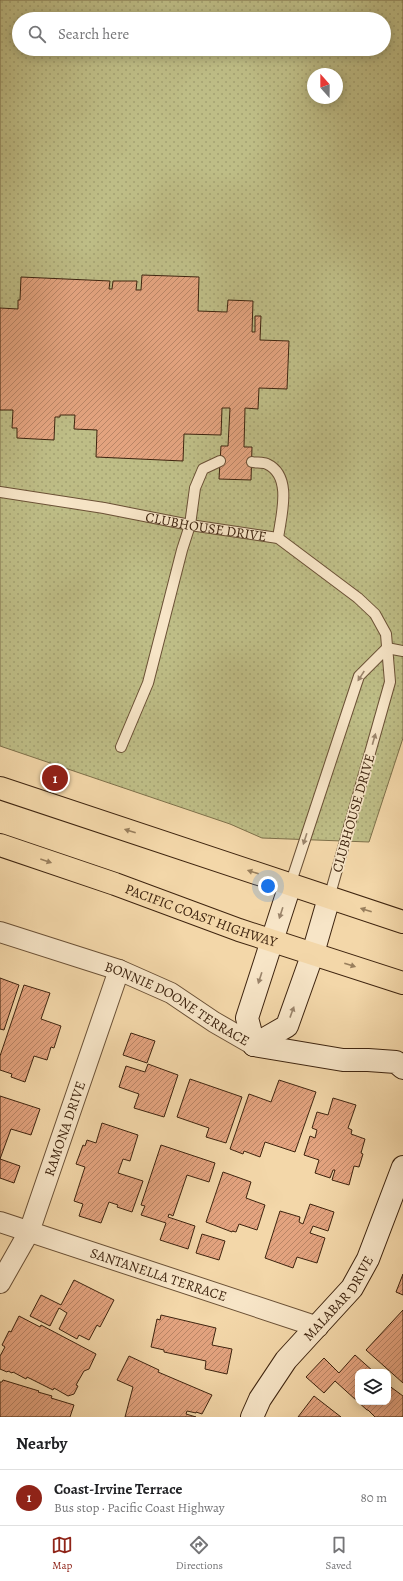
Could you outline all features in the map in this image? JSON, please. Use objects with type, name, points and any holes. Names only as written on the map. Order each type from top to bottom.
[{"type":"highway","points":[[0,788],[403,922]]},
{"type":"highway","name":"PACIFIC COAST HIGHWAY","points":[[0,845],[115,884],[272,941],[403,983]]},
{"type":"street","points":[[254,1045],[247,1018],[290,885]]},
{"type":"street","name":"CLUBHOUSE DRIVE","points":[[254,1045],[287,1026],[313,953],[329,898]]},
{"type":"street","name":"BONNIE DOONE TERRACE","points":[[0,932],[119,970],[171,993],[214,1022],[254,1045],[343,1060],[396,1062],[403,1068]]},
{"type":"street","name":"RAMONA DRIVE","points":[[0,1283],[29,1232],[119,970]]},
{"type":"street","name":"MALABAR DRIVE","points":[[252,1417],[260,1399],[286,1360],[318,1327],[352,1288],[368,1259],[403,1166]]},
{"type":"street","name":"SANTANELLA TERRACE","points":[[0,1222],[318,1327]]},
{"type":"lane","points":[[122,747],[148,683],[182,550],[190,525],[195,488],[203,469],[220,461]]},
{"type":"lane","points":[[252,462],[267,464],[278,473],[284,492],[278,538]]},
{"type":"lane","name":"CLUBHOUSE DRIVE","points":[[0,492],[104,508],[190,525],[278,538],[358,598],[375,614],[386,634],[390,682],[329,898]]},
{"type":"lane","points":[[290,885],[359,676],[387,648],[403,651]]},
{"type":"shaded area","points":[[0,0],[403,0],[403,738],[369,842],[262,838],[230,824],[0,746]]},
{"type":"building","points":[[142,275],[199,277],[198,311],[227,312],[228,300],[253,301],[252,332],[255,332],[255,316],[261,316],[260,340],[289,341],[287,389],[259,388],[258,409],[245,408],[244,447],[252,447],[251,480],[219,479],[221,446],[228,446],[230,408],[222,408],[221,435],[184,434],[183,461],[96,457],[97,430],[74,429],[75,415],[60,415],[60,417],[55,417],[54,440],[17,438],[17,428],[12,428],[13,410],[0,410],[0,308],[18,309],[21,277],[110,281],[109,289],[112,289],[113,281],[137,281],[136,290],[141,290]]},
{"type":"building","points":[[0,978],[19,985],[4,1030],[0,1029]]},
{"type":"building","points":[[24,985],[50,993],[41,1019],[61,1026],[54,1048],[51,1047],[47,1060],[34,1056],[25,1082],[11,1077],[12,1074],[0,1070],[0,1056]]},
{"type":"building","points":[[131,1033],[155,1041],[147,1063],[123,1055]]},
{"type":"building","points":[[148,1064],[178,1075],[164,1117],[134,1108],[139,1094],[119,1087],[126,1066],[145,1072]]},
{"type":"building","points":[[190,1079],[242,1097],[226,1143],[206,1137],[209,1128],[177,1117]]},
{"type":"building","points":[[279,1080],[316,1092],[295,1152],[265,1142],[260,1157],[244,1151],[243,1154],[230,1149],[249,1094],[271,1102]]},
{"type":"building","points":[[0,1096],[40,1109],[31,1135],[11,1129],[0,1159]]},
{"type":"building","points":[[333,1098],[356,1105],[348,1128],[352,1130],[351,1134],[365,1139],[359,1167],[354,1166],[349,1185],[332,1180],[335,1170],[333,1170],[330,1178],[315,1173],[319,1160],[304,1155],[310,1136],[315,1138],[317,1130],[312,1128],[317,1112],[328,1115]]},
{"type":"building","points":[[102,1123],[138,1135],[130,1161],[123,1159],[118,1173],[143,1181],[132,1212],[117,1207],[118,1205],[109,1202],[101,1223],[79,1216],[83,1204],[74,1201],[85,1167],[76,1164],[83,1145],[85,1146],[87,1140],[96,1143]]},
{"type":"building","points":[[161,1145],[215,1163],[209,1182],[187,1175],[173,1216],[169,1214],[168,1217],[195,1226],[188,1249],[160,1240],[166,1223],[141,1215],[145,1206],[141,1205]]},
{"type":"building","points":[[0,1159],[20,1166],[14,1183],[0,1178]]},
{"type":"building","points":[[223,1172],[251,1182],[246,1198],[265,1205],[257,1230],[239,1224],[236,1232],[232,1232],[206,1222]]},
{"type":"building","points":[[310,1204],[334,1212],[328,1231],[313,1226],[310,1233],[325,1238],[317,1263],[297,1257],[293,1268],[265,1258],[280,1211],[300,1217],[299,1222],[303,1224]]},
{"type":"building","points":[[202,1234],[225,1241],[219,1260],[196,1253]]},
{"type":"building","points":[[403,1274],[403,1295],[396,1292]]},
{"type":"building","points":[[74,1280],[114,1300],[100,1327],[97,1325],[89,1340],[79,1335],[77,1339],[59,1329],[67,1313],[59,1308],[50,1326],[30,1316],[41,1295],[61,1305]]},
{"type":"building","points":[[403,1310],[403,1383],[391,1372],[391,1369],[387,1369],[366,1350]]},
{"type":"building","points":[[161,1315],[216,1328],[212,1345],[232,1349],[227,1374],[205,1369],[206,1361],[164,1352],[164,1350],[151,1347],[157,1319],[160,1320]]},
{"type":"building","points":[[19,1316],[40,1327],[41,1325],[96,1354],[89,1369],[84,1371],[76,1385],[78,1386],[74,1394],[68,1396],[54,1388],[53,1390],[27,1377],[26,1379],[13,1372],[7,1372],[0,1369],[0,1356],[5,1347],[2,1345]]},
{"type":"building","points":[[355,1355],[371,1369],[355,1369],[355,1399],[335,1381],[324,1393],[306,1377],[324,1358],[339,1373]]},
{"type":"building","points":[[129,1356],[159,1370],[158,1372],[212,1395],[202,1414],[187,1411],[186,1414],[196,1417],[125,1417],[133,1387],[117,1380]]},
{"type":"building","points":[[3,1380],[39,1391],[38,1392],[52,1396],[51,1398],[74,1405],[70,1417],[0,1417],[0,1382]]},
{"type":"building","points":[[391,1387],[403,1396],[403,1417],[375,1417],[361,1405],[391,1405]]},
{"type":"building","points":[[314,1396],[341,1417],[298,1417]]},
{"type":"place","name":"Coast-Irvine Terrace","points":[[55,778]]}]
